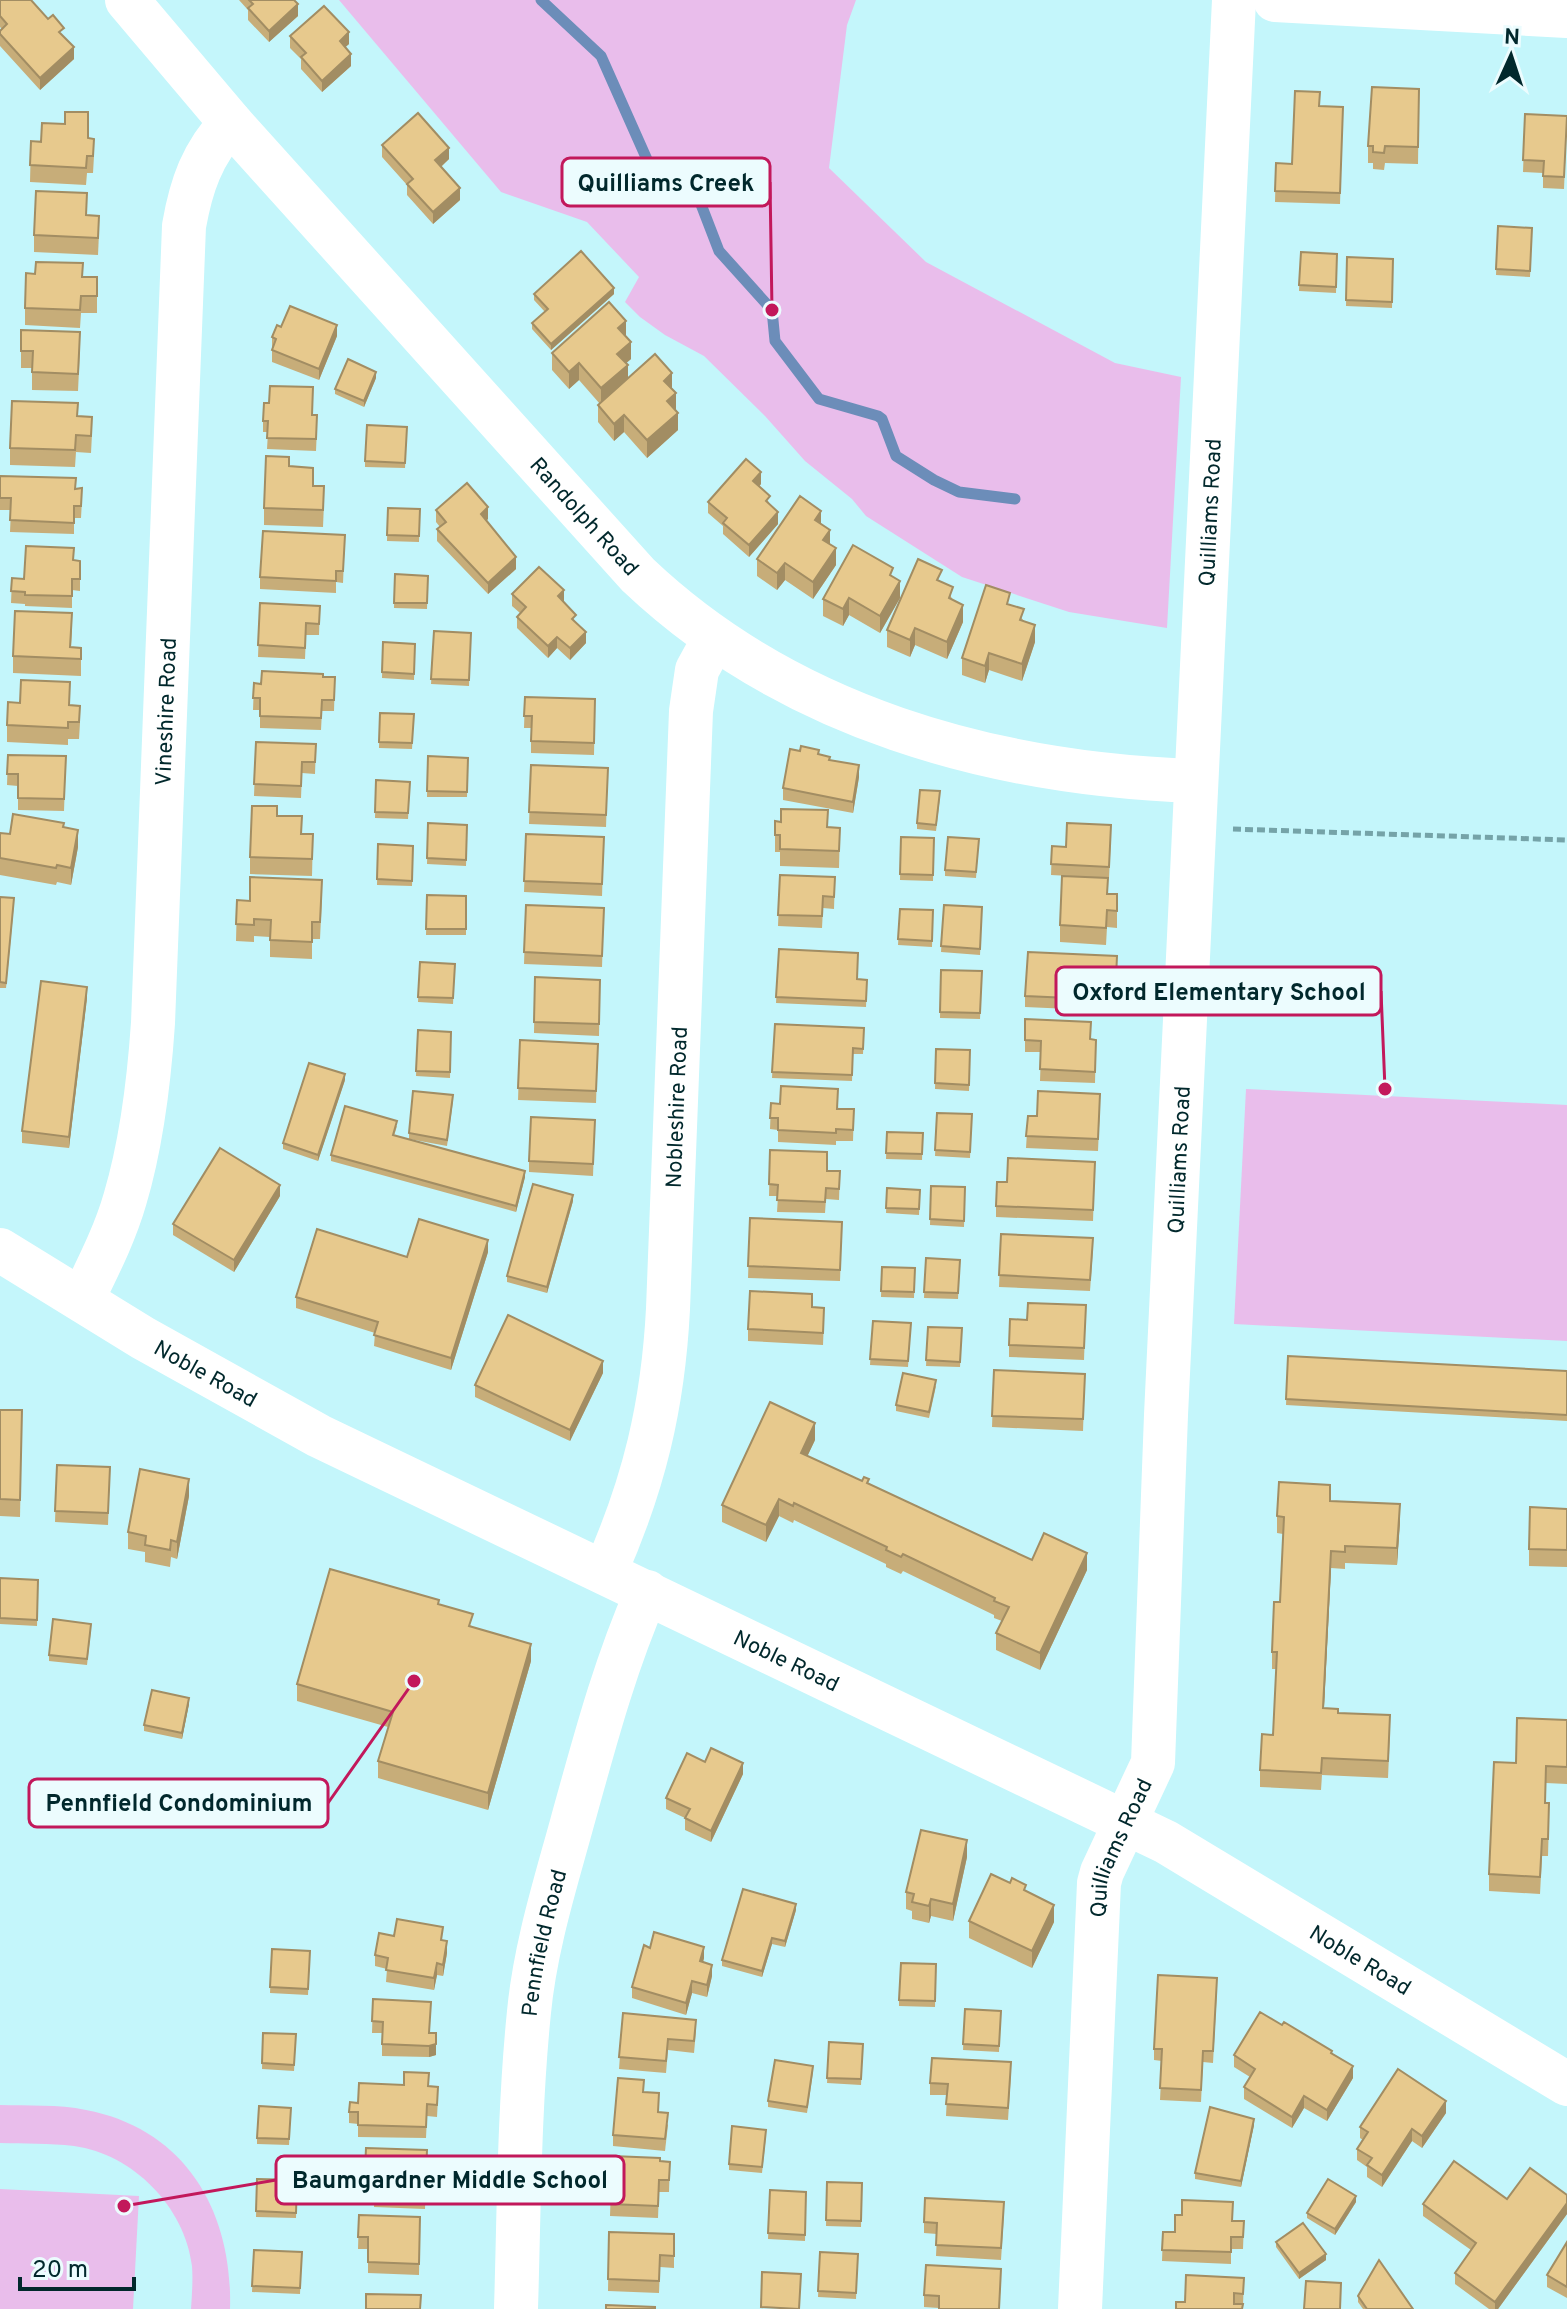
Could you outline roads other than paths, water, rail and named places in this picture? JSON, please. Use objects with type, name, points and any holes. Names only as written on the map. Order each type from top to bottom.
[{"type":"street","name":"Randolph Road","points":[[127,0],[231,123],[638,575],[714,639],[837,704],[934,742],[1024,764],[1119,777],[1196,781]]},
{"type":"street","name":"Quilliams Road","points":[[1080,2309],[1099,1883],[1153,1763],[1166,1415],[1234,0]]},
{"type":"street","points":[[1275,0],[1567,16]]},
{"type":"street","name":"Vineshire Road","points":[[82,1300],[115,1230],[125,1200],[136,1154],[147,1081],[153,1023],[184,226],[195,178],[213,143],[231,123]]},
{"type":"street","name":"Nobleshire Road","points":[[605,1572],[635,1499],[653,1432],[663,1370],[668,1309],[691,711],[697,670],[714,639]]},
{"type":"street","name":"Noble Road","points":[[0,1250],[219,1382],[307,1430],[1166,1842],[1567,2084]]},
{"type":"street","name":"Pennfield Road","points":[[516,2309],[524,2074],[535,1971],[562,1859],[611,1684],[647,1592]]},
{"type":"waterway","points":[[541,0],[601,56],[653,173],[697,194],[719,251],[772,310],[775,341],[819,399],[878,416],[882,419],[896,456],[934,480],[959,492],[1015,499]]},
{"type":"place","name":"Quilliams Creek","points":[[772,310]]},
{"type":"place","name":"Oxford Elementary School","points":[[1385,1089]]},
{"type":"place","name":"Pennfield Condominium","points":[[414,1681]]},
{"type":"place","name":"Baumgardner Middle School","points":[[124,2206]]}]
